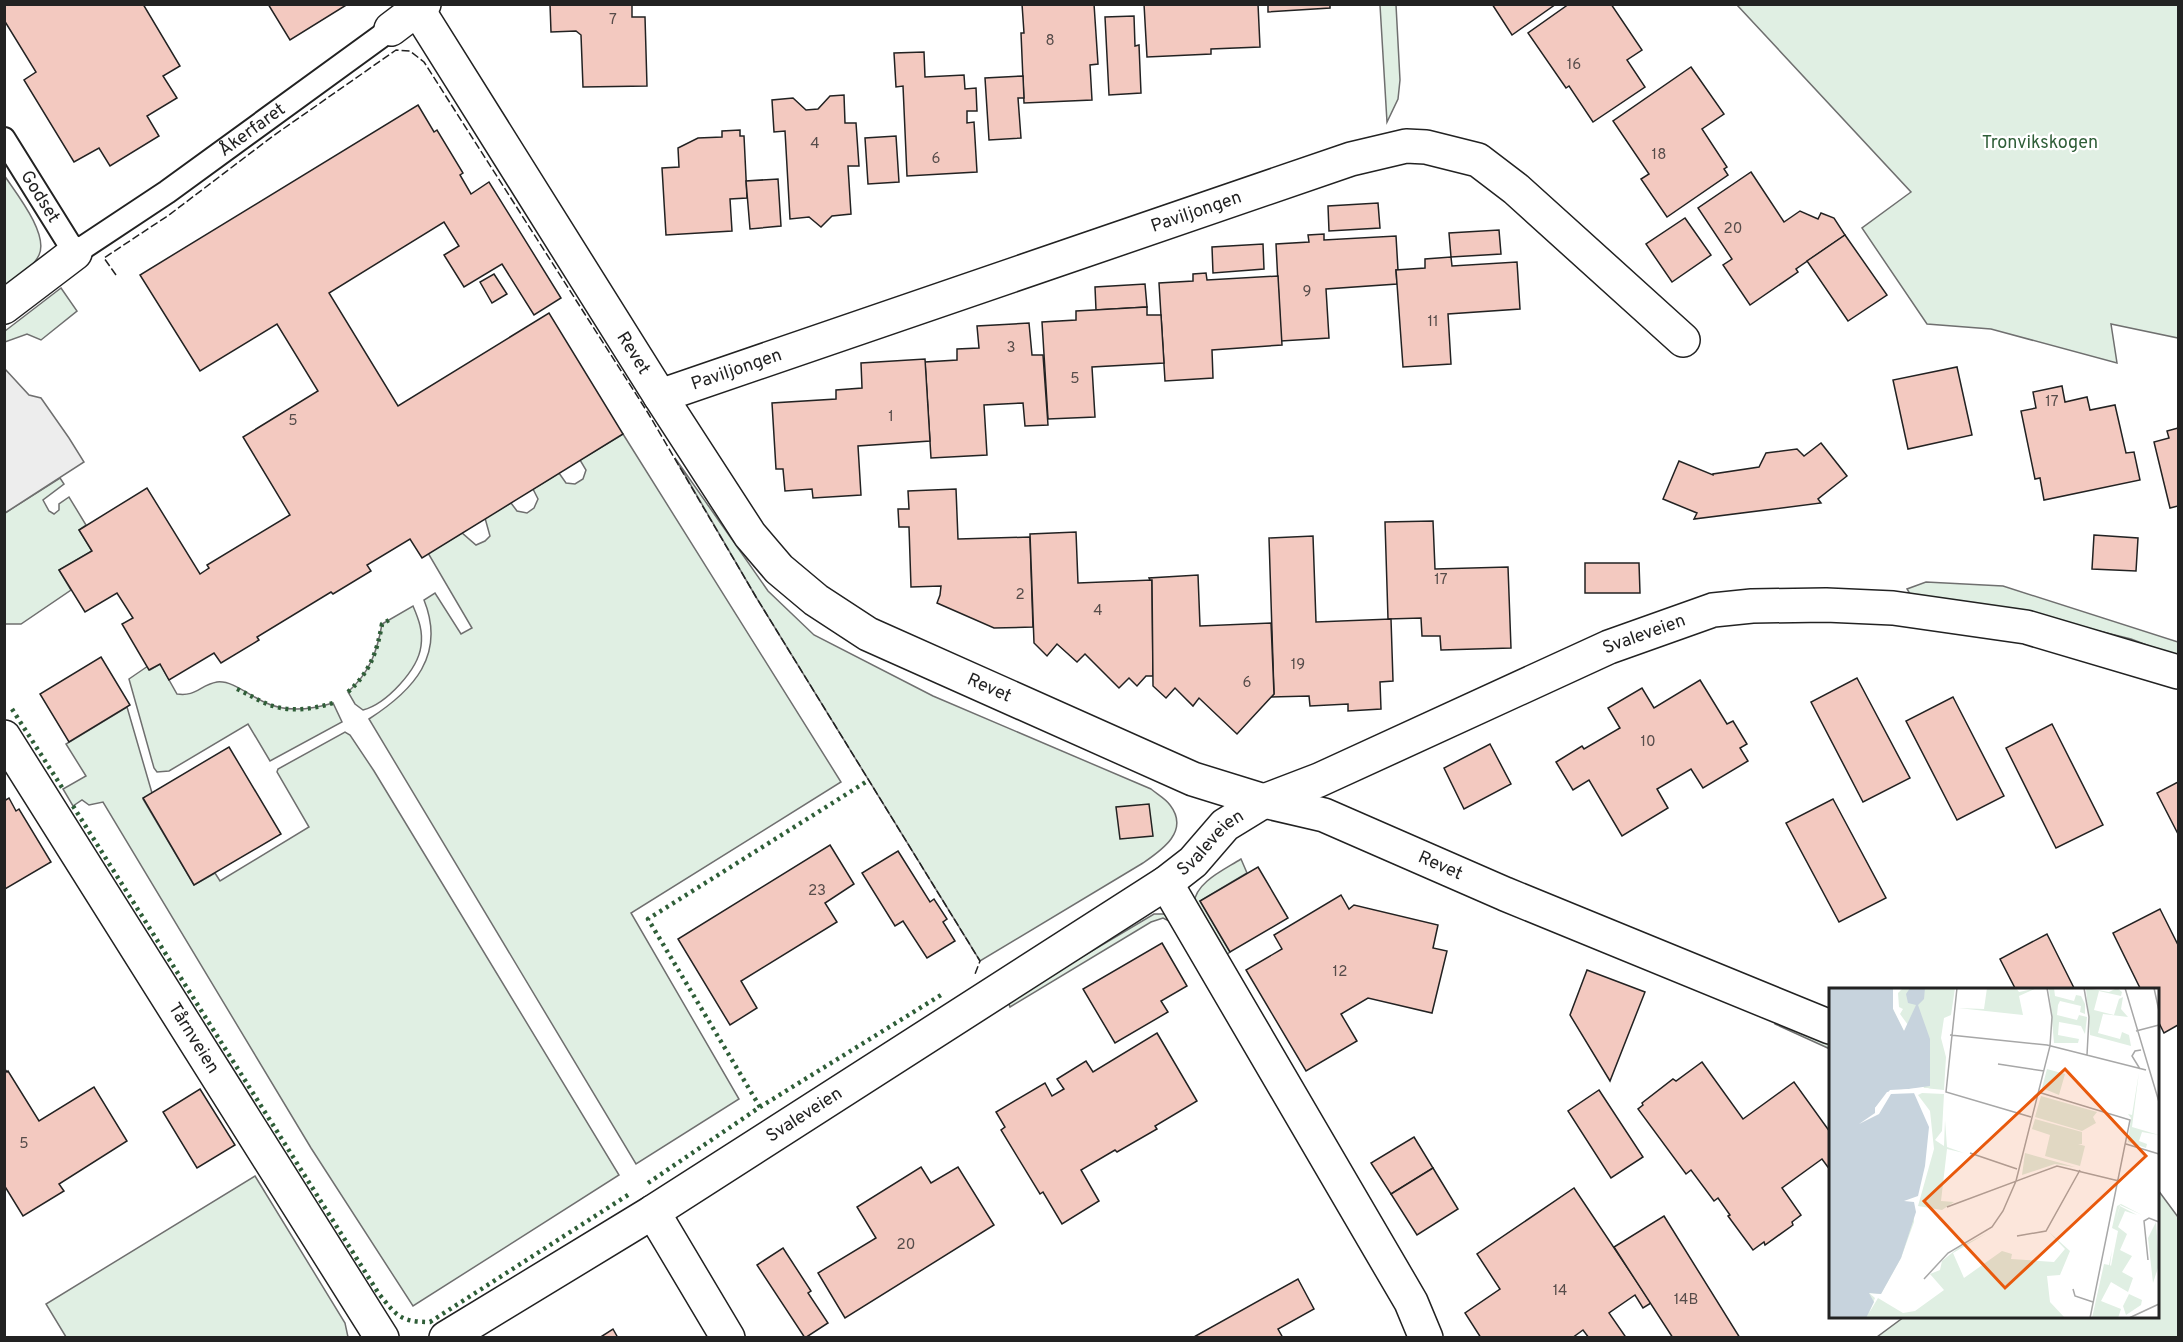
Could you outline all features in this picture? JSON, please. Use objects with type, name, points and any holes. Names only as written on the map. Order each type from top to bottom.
[{"type":"street","name":"Åkerfaret","points":[[392,29],[421,7]]},
{"type":"street","name":"Revet","points":[[421,7],[660,396],[750,535],[779,569],[816,600],[868,634],[1193,779],[1264,801],[1324,815],[1505,894],[1829,1027]]},
{"type":"street","name":"Paviljongen","points":[[660,396],[1351,159],[1406,146],[1426,147],[1478,160],[1516,189],[1683,340]]},
{"type":"street","points":[[4,307],[75,253]]},
{"type":"street","name":"Svaleveien","points":[[446,1338],[653,1212],[1166,883],[1193,862],[1225,825],[1264,801],[1319,780],[1609,647],[1713,610],[1752,606],[1826,605],[1893,608],[2026,627],[2178,672]]},
{"type":"street","name":"Tårnveien","points":[[4,737],[382,1338]]},
{"type":"street","name":"Svaleveien","points":[[1166,883],[1411,1302],[1426,1338]]},
{"type":"street","points":[[653,1212],[728,1338]]},
{"type":"lane","name":"Åkerfaret","points":[[75,253],[167,192],[392,29]]},
{"type":"lane","name":"Godset","points":[[4,139],[75,253]]},
{"type":"green space","points":[[1380,5],[1396,5],[1400,80],[1398,99],[1387,122]]},
{"type":"green space","name":"Tronvikskogen","points":[[1737,5],[2178,5],[2178,338],[2111,324],[2117,363],[1991,329],[1927,324],[1862,228],[1911,192]]},
{"type":"green space","points":[[4,175],[30,214],[41,246],[39,255],[33,264],[4,287]]},
{"type":"green space","points":[[61,288],[77,311],[41,340],[27,334],[5,342],[5,331]]},
{"type":"green space","points":[[623,434],[841,782],[631,913],[739,1099],[636,1164],[369,719],[400,696],[422,669],[431,638],[430,620],[424,600],[435,593],[461,634],[472,628],[428,553],[462,533],[476,545],[485,541],[490,536],[485,518],[511,503],[517,511],[527,513],[534,508],[538,499],[533,489],[559,473],[566,483],[575,484],[583,479],[586,470],[580,460]]},
{"type":"green space","points":[[675,458],[768,591],[814,635],[933,696],[1151,789],[1168,803],[1175,814],[1177,823],[1171,839],[1143,863],[980,961],[756,597]]},
{"type":"green space","points":[[60,478],[64,484],[43,500],[49,511],[54,514],[59,510],[59,504],[69,497],[86,525],[79,530],[92,551],[59,570],[71,590],[21,624],[5,624],[5,513]]},
{"type":"green space","points":[[1926,582],[2003,586],[2178,642],[2178,657],[2131,639],[2046,618],[1910,594],[1907,589]]},
{"type":"green space","points":[[413,606],[421,635],[419,655],[400,685],[381,701],[363,710],[355,704],[348,692],[362,677],[371,661],[378,644],[382,624]]},
{"type":"green space","points":[[160,664],[177,694],[189,694],[217,682],[229,683],[264,702],[281,708],[307,709],[333,703],[342,722],[270,761],[248,724],[169,771],[157,772],[129,679],[148,666],[150,670]]},
{"type":"green space","points":[[127,707],[152,793],[143,799],[194,885],[215,873],[220,881],[309,827],[277,772],[278,769],[345,732],[350,735],[619,1175],[413,1306],[311,1148],[103,802],[89,805],[82,800],[73,806],[63,789],[86,776],[66,744]]},
{"type":"green space","points":[[1241,859],[1247,873],[1200,901],[1230,952],[1226,955],[1194,903],[1205,883]]},
{"type":"green space","points":[[1154,914],[1168,914],[1171,922],[1163,918],[1151,922],[1010,1007],[1008,1001]]},
{"type":"green space","points":[[1775,1018],[1829,1039],[1829,1049],[1775,1024]]},
{"type":"green space","points":[[255,1176],[345,1323],[348,1337],[66,1337],[46,1304]]},
{"type":"green space","points":[[2159,1191],[2178,1217],[2178,1337],[1877,1337],[1903,1318],[2159,1318]]},
{"type":"shaded area","points":[[5,369],[29,395],[41,398],[84,462],[5,513]]},
{"type":"building","points":[[4,4],[143,4],[180,66],[163,76],[177,98],[147,116],[159,136],[110,166],[99,148],[74,162],[24,80],[36,72],[4,20]]},
{"type":"building","points":[[268,4],[348,4],[290,40]]},
{"type":"building","points":[[550,4],[632,4],[632,17],[645,17],[647,86],[583,87],[581,35],[576,31],[551,32]]},
{"type":"building","points":[[1022,4],[1094,4],[1098,64],[1090,65],[1092,100],[1024,103]]},
{"type":"building","points":[[1144,4],[1258,4],[1260,47],[1211,49],[1211,54],[1147,57]]},
{"type":"building","points":[[1268,4],[1330,4],[1330,8],[1268,12]]},
{"type":"building","points":[[1492,4],[1556,4],[1512,35]]},
{"type":"building","points":[[1569,4],[1611,4],[1642,50],[1627,60],[1645,87],[1593,122],[1569,86],[1566,88],[1528,33]]},
{"type":"building","points":[[1134,16],[1135,46],[1139,45],[1141,93],[1109,95],[1105,17]]},
{"type":"building","points":[[924,52],[925,77],[964,75],[965,89],[976,88],[977,111],[967,111],[967,123],[974,122],[977,172],[907,176],[903,86],[896,87],[894,53]]},
{"type":"building","points":[[1691,67],[1724,114],[1702,129],[1727,167],[1724,169],[1728,175],[1667,217],[1641,179],[1649,174],[1613,121]]},
{"type":"building","points":[[1023,76],[1024,98],[1018,98],[1021,138],[989,140],[985,78]]},
{"type":"building","points":[[844,95],[845,123],[856,123],[859,166],[848,166],[851,214],[832,216],[821,227],[809,217],[790,219],[785,131],[774,132],[772,100],[793,98],[806,110],[818,109],[830,96]]},
{"type":"building","points":[[418,105],[434,132],[437,130],[463,173],[460,175],[471,194],[489,182],[561,298],[534,315],[502,264],[464,287],[444,255],[459,246],[444,222],[329,293],[398,406],[549,313],[623,434],[422,558],[410,539],[367,565],[371,571],[333,594],[331,592],[257,637],[259,640],[221,663],[214,653],[169,680],[160,664],[149,670],[122,624],[133,618],[117,593],[85,612],[59,570],[92,551],[79,530],[147,488],[200,574],[209,568],[207,565],[290,515],[243,437],[318,391],[277,324],[200,371],[140,275]]},
{"type":"building","points":[[740,130],[740,136],[744,136],[747,198],[730,199],[732,231],[666,235],[662,168],[679,167],[678,148],[698,138],[722,137],[722,131]]},
{"type":"building","points":[[896,136],[899,182],[868,184],[865,138]]},
{"type":"building","points":[[1751,172],[1784,222],[1800,211],[1818,219],[1821,213],[1834,218],[1845,235],[1796,269],[1798,272],[1750,305],[1723,265],[1732,259],[1698,208]]},
{"type":"building","points":[[778,179],[781,226],[750,229],[746,181]]},
{"type":"building","points":[[1378,203],[1380,228],[1329,231],[1328,206]]},
{"type":"building","points":[[1685,218],[1711,255],[1672,282],[1646,244]]},
{"type":"building","points":[[1499,230],[1501,254],[1451,257],[1449,233]]},
{"type":"building","points":[[1324,234],[1324,240],[1396,236],[1397,284],[1326,289],[1329,338],[1281,341],[1276,244],[1309,242],[1308,235]]},
{"type":"building","points":[[1845,235],[1887,295],[1848,321],[1807,261]]},
{"type":"building","points":[[1263,244],[1264,269],[1213,273],[1212,247]]},
{"type":"building","points":[[1451,257],[1452,266],[1517,262],[1520,309],[1448,314],[1451,364],[1403,367],[1396,270],[1425,268],[1425,259]]},
{"type":"building","points":[[1206,273],[1207,280],[1278,276],[1282,345],[1212,350],[1213,378],[1165,381],[1159,283],[1193,281],[1193,274]]},
{"type":"building","points":[[494,274],[507,294],[492,303],[480,282]]},
{"type":"building","points":[[1145,284],[1147,307],[1096,310],[1095,287]]},
{"type":"building","points":[[1147,307],[1147,315],[1161,315],[1164,363],[1092,367],[1095,417],[1048,419],[1042,322],[1076,320],[1076,311]]},
{"type":"building","points":[[1029,323],[1032,355],[1043,355],[1048,425],[1025,426],[1023,403],[984,405],[987,455],[931,458],[925,362],[957,360],[957,349],[979,348],[977,326]]},
{"type":"building","points":[[925,359],[930,441],[858,446],[861,495],[813,498],[812,489],[785,491],[783,469],[776,469],[772,403],[836,399],[836,390],[862,388],[861,363]]},
{"type":"building","points":[[1957,367],[1972,435],[1908,449],[1893,380]]},
{"type":"building","points":[[2062,386],[2065,402],[2087,397],[2090,410],[2115,405],[2126,453],[2134,452],[2140,480],[2044,500],[2040,478],[2035,479],[2021,411],[2036,408],[2033,392]]},
{"type":"building","points":[[2178,428],[2178,506],[2170,508],[2154,442],[2169,438],[2167,431]]},
{"type":"building","points":[[1821,443],[1847,476],[1818,499],[1821,503],[1694,519],[1697,513],[1663,499],[1679,461],[1713,475],[1759,467],[1766,453],[1797,449],[1804,456]]},
{"type":"building","points":[[956,489],[958,539],[1030,537],[1033,627],[994,628],[937,603],[941,586],[911,587],[909,527],[899,527],[898,509],[909,509],[908,491]]},
{"type":"building","points":[[1433,521],[1435,569],[1508,567],[1511,648],[1441,650],[1440,636],[1422,636],[1421,618],[1388,619],[1385,522]]},
{"type":"building","points":[[1076,532],[1078,583],[1152,580],[1153,676],[1146,676],[1137,686],[1129,678],[1119,688],[1085,654],[1077,662],[1057,644],[1047,656],[1034,643],[1030,534]]},
{"type":"building","points":[[2094,535],[2138,538],[2136,571],[2092,569]]},
{"type":"building","points":[[1313,536],[1316,622],[1391,619],[1393,681],[1380,682],[1381,709],[1348,711],[1348,704],[1310,706],[1309,696],[1271,697],[1274,694],[1269,538]]},
{"type":"building","points":[[1585,563],[1639,563],[1640,593],[1585,593]]},
{"type":"building","points":[[1198,575],[1200,626],[1271,623],[1274,694],[1237,734],[1199,698],[1193,706],[1175,688],[1166,698],[1153,686],[1152,580],[1149,578]]},
{"type":"building","points":[[101,657],[130,705],[69,742],[40,694]]},
{"type":"building","points":[[1857,678],[1910,778],[1863,802],[1811,702]]},
{"type":"building","points":[[1700,680],[1727,724],[1733,721],[1747,744],[1740,748],[1748,761],[1703,788],[1691,769],[1657,789],[1668,808],[1622,836],[1589,780],[1573,790],[1556,762],[1582,746],[1584,749],[1620,728],[1608,708],[1642,688],[1654,708]]},
{"type":"building","points":[[1953,697],[2004,796],[1957,820],[1906,721]]},
{"type":"building","points":[[2052,724],[2103,825],[2056,848],[2006,748]]},
{"type":"building","points":[[1490,744],[1511,784],[1464,809],[1444,768]]},
{"type":"building","points":[[229,747],[281,834],[194,885],[143,798]]},
{"type":"building","points":[[2178,782],[2178,834],[2157,793]]},
{"type":"building","points":[[9,798],[16,811],[19,809],[51,862],[5,889],[4,801]]},
{"type":"building","points":[[1833,799],[1886,898],[1839,922],[1786,823]]},
{"type":"building","points":[[1149,804],[1153,836],[1120,839],[1116,807]]},
{"type":"building","points":[[830,845],[854,884],[825,903],[837,922],[741,981],[757,1008],[730,1025],[678,939]]},
{"type":"building","points":[[898,851],[930,902],[934,899],[947,919],[943,922],[955,941],[927,958],[903,921],[895,926],[862,873]]},
{"type":"building","points":[[1258,867],[1288,918],[1230,952],[1200,901]]},
{"type":"building","points":[[1341,895],[1349,909],[1354,905],[1438,925],[1433,948],[1447,951],[1432,1013],[1368,998],[1341,1014],[1357,1041],[1306,1071],[1246,970],[1282,949],[1274,935]]},
{"type":"building","points":[[2160,909],[2178,945],[2178,1025],[2164,1033],[2159,1023],[2159,988],[2140,988],[2113,933]]},
{"type":"building","points":[[2047,934],[2074,988],[2015,988],[2000,959]]},
{"type":"building","points":[[1162,943],[1187,986],[1161,1001],[1168,1012],[1115,1043],[1083,989]]},
{"type":"building","points":[[1587,970],[1645,992],[1610,1081],[1570,1015]]},
{"type":"building","points":[[1157,1033],[1197,1101],[1155,1126],[1157,1129],[1081,1170],[1099,1201],[1062,1224],[1043,1192],[1040,1194],[1001,1130],[1005,1127],[996,1112],[1045,1083],[1052,1096],[1064,1089],[1057,1079],[1086,1061],[1093,1072]]},
{"type":"building","points":[[1702,1062],[1743,1119],[1794,1082],[1829,1131],[1829,1169],[1822,1159],[1782,1188],[1801,1215],[1792,1222],[1793,1225],[1765,1245],[1764,1242],[1753,1250],[1718,1198],[1714,1201],[1691,1170],[1686,1174],[1638,1109],[1643,1105],[1642,1103],[1673,1079],[1676,1081]]},
{"type":"building","points":[[4,1068],[39,1121],[94,1087],[127,1141],[59,1184],[64,1191],[23,1216],[4,1185]]},
{"type":"building","points":[[200,1089],[235,1145],[197,1168],[163,1112]]},
{"type":"building","points":[[1599,1090],[1643,1157],[1611,1178],[1568,1111]]},
{"type":"building","points":[[1414,1137],[1433,1168],[1391,1194],[1371,1163]]},
{"type":"building","points":[[921,1167],[931,1183],[958,1167],[994,1225],[845,1318],[818,1273],[876,1238],[857,1207]]},
{"type":"building","points":[[1433,1168],[1458,1209],[1417,1235],[1391,1194]]},
{"type":"building","points":[[1574,1188],[1651,1303],[1643,1308],[1635,1295],[1609,1313],[1625,1336],[1622,1338],[1589,1338],[1583,1330],[1572,1338],[1481,1338],[1465,1313],[1500,1289],[1477,1254]]},
{"type":"building","points":[[1664,1216],[1740,1338],[1673,1338],[1614,1247]]},
{"type":"building","points":[[783,1248],[811,1291],[808,1293],[828,1323],[805,1338],[757,1265]]},
{"type":"building","points":[[1298,1279],[1314,1309],[1278,1329],[1283,1338],[1192,1338]]},
{"type":"building","points":[[613,1329],[618,1338],[599,1338]]},
{"type":"hedge","points":[[348,692],[367,669],[375,653],[382,624],[389,620]]},
{"type":"hedge","points":[[237,689],[280,708],[307,709],[333,703]]},
{"type":"hedge","points":[[12,709],[63,789]]},
{"type":"hedge","points":[[760,1107],[648,919],[869,780]]},
{"type":"hedge","points":[[73,806],[379,1294],[395,1313],[412,1321],[430,1322],[631,1193]]},
{"type":"hedge","points":[[648,1183],[760,1107],[941,995]]},
{"type":"fence","points":[[116,275],[104,258],[169,215],[273,136],[396,50],[410,51],[424,62],[648,413],[756,597],[980,961],[975,974]]}]
